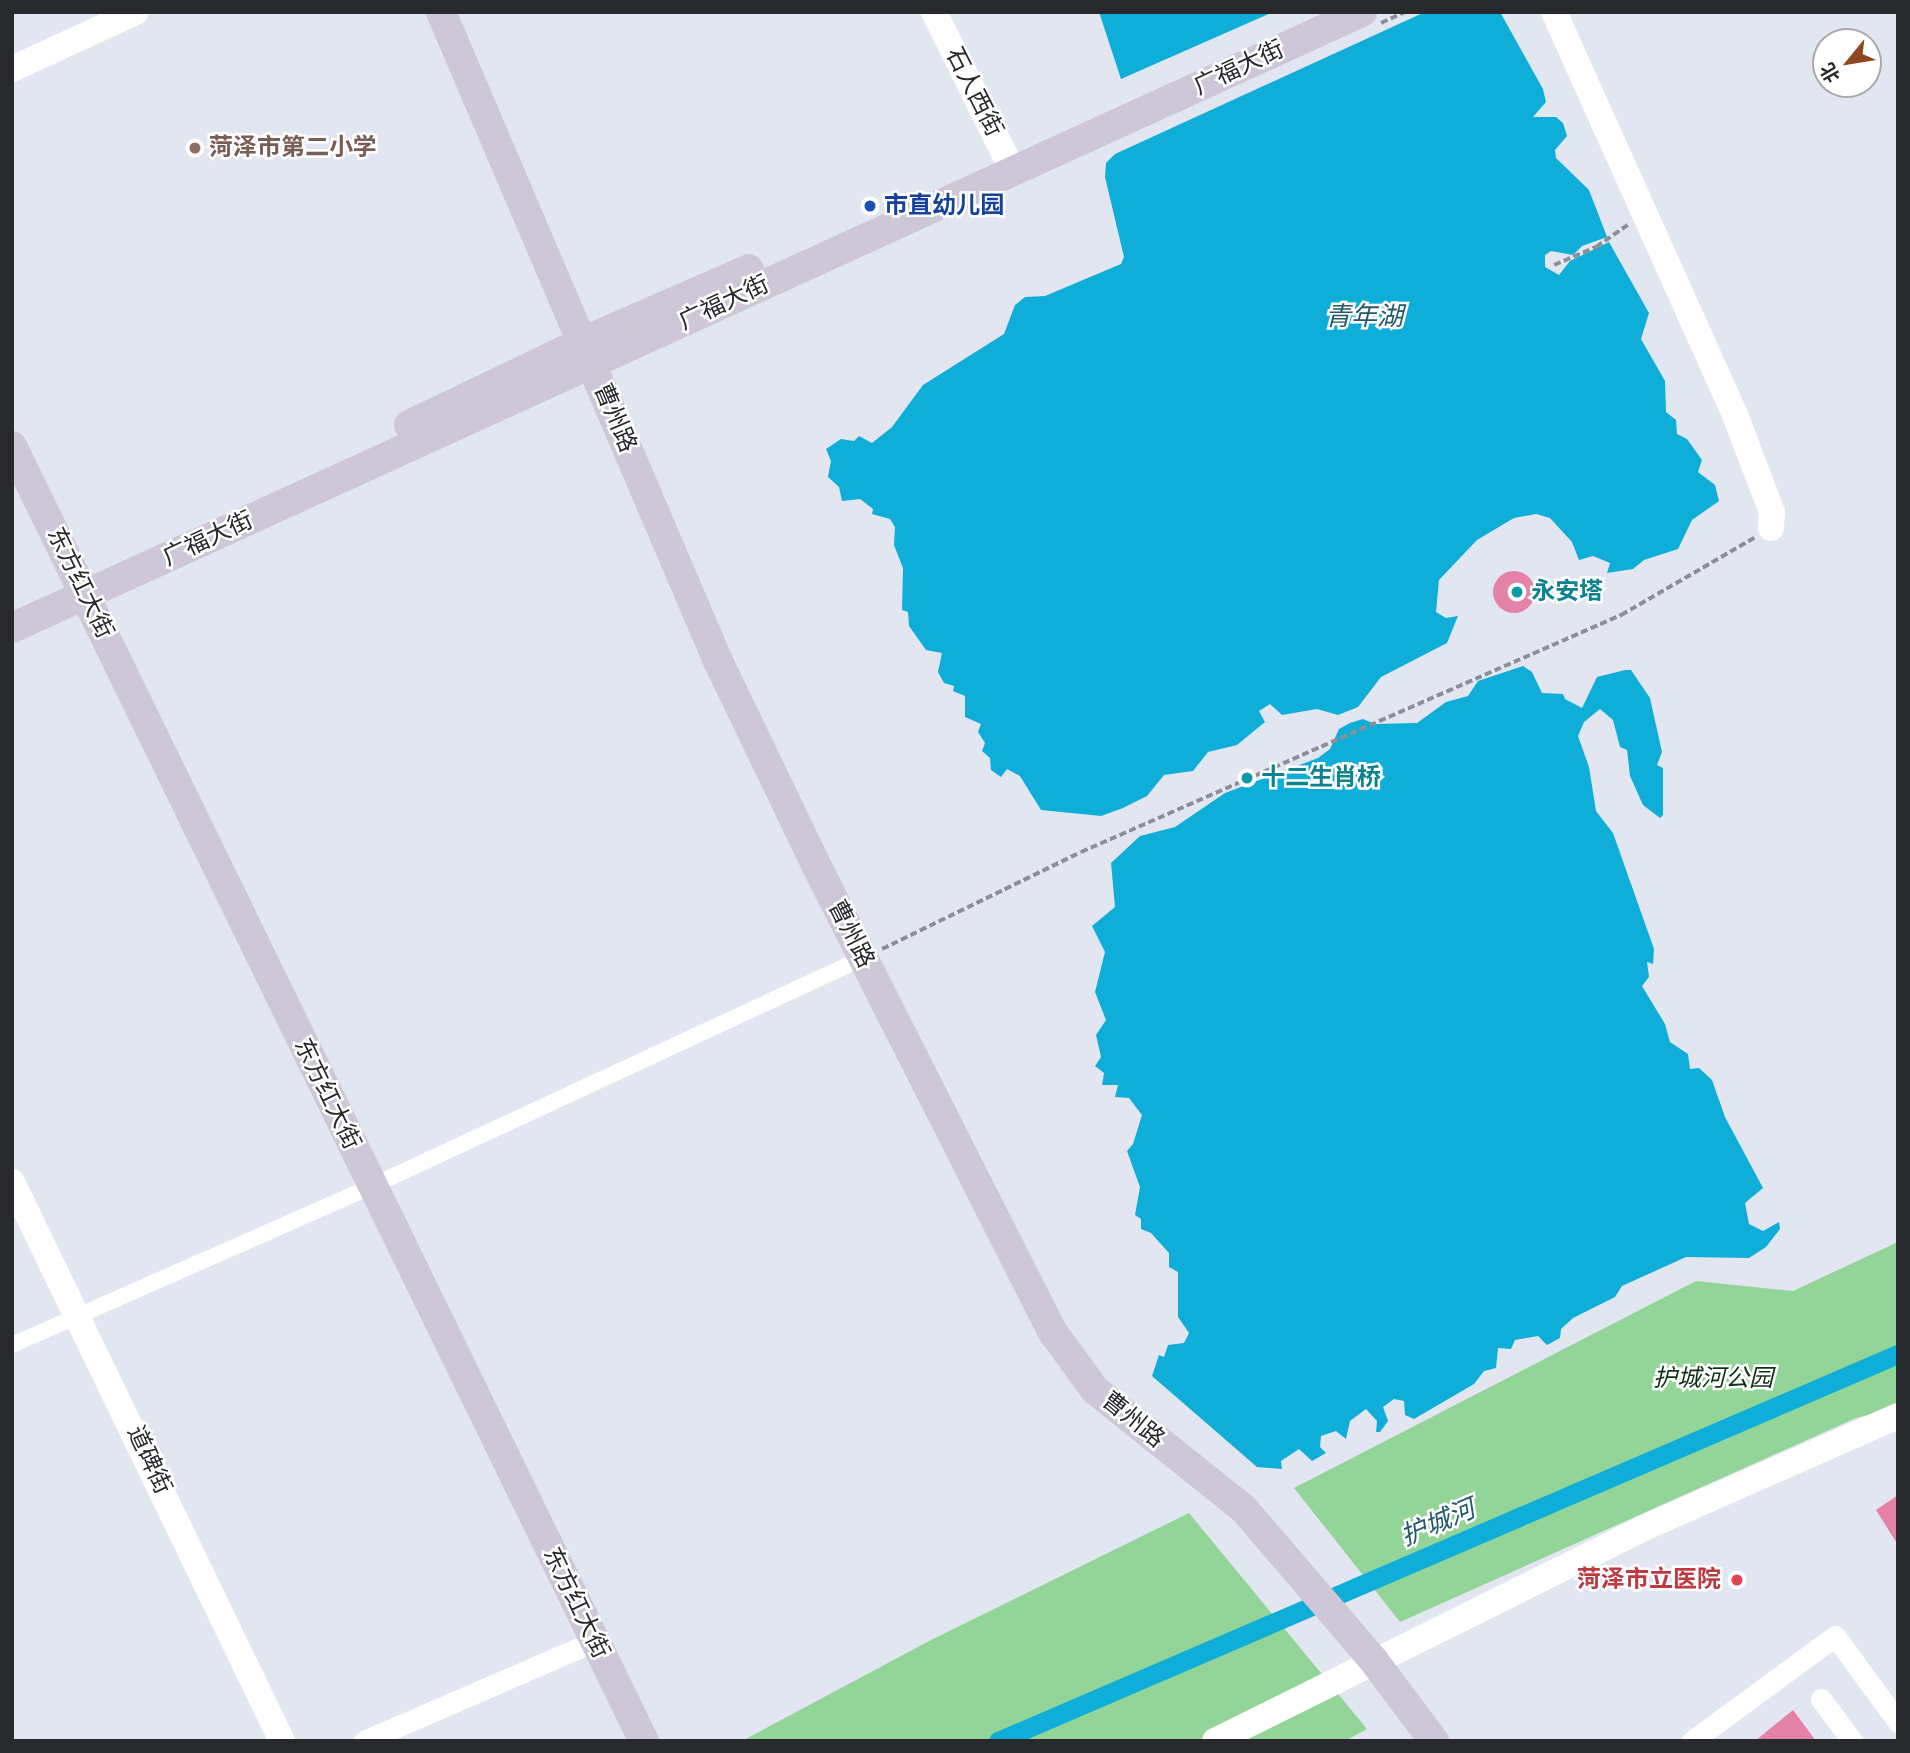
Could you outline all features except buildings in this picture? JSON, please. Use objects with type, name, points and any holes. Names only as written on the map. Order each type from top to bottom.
[{"type":"main road","name":"曹州路","points":[[441,12],[718,662],[1014,1262],[1052,1331],[1095,1390],[1243,1508],[1369,1656],[1434,1741]]},
{"type":"main road","name":"广福大街","points":[[1010,165],[1327,12]]},
{"type":"main road","name":"广福大街","points":[[12,628],[587,353],[1362,12]]},
{"type":"main road","name":"东方红大街","points":[[12,446],[644,1741]]},
{"type":"street","points":[[12,69],[136,12]]},
{"type":"street","name":"石人西街","points":[[934,12],[1010,165]]},
{"type":"street","points":[[1554,12],[1648,212],[1735,415],[1772,512],[1771,528]]},
{"type":"street","points":[[12,1345],[372,1186],[863,958]]},
{"type":"street","name":"道碑街","points":[[12,1182],[80,1315],[282,1741]]},
{"type":"street","points":[[1215,1741],[1369,1656],[1646,1527],[1898,1416]]},
{"type":"street","points":[[1692,1741],[1840,1633],[1898,1722]]},
{"type":"street","points":[[364,1741],[595,1641]]},
{"type":"street","points":[[1821,1699],[1852,1741]]},
{"type":"path","points":[[1554,265],[1596,247],[1648,212]]},
{"type":"path","points":[[863,958],[1081,852],[1621,615],[1771,528]]},
{"type":"green space","name":"护城河公园","points":[[1898,1242],[1898,1408],[1856,1418],[1400,1622],[1294,1488],[1696,1281],[1793,1291]]},
{"type":"green space","points":[[1189,1513],[1367,1729],[1345,1741],[742,1741],[931,1640]]},
{"type":"water","points":[[1099,12],[1273,12],[1121,79]]},
{"type":"water","name":"青年湖","points":[[1425,12],[1500,12],[1543,89],[1546,102],[1533,117],[1556,117],[1563,123],[1567,136],[1555,150],[1556,158],[1589,190],[1609,242],[1649,313],[1641,339],[1665,381],[1666,412],[1676,420],[1677,434],[1687,439],[1702,460],[1698,472],[1715,485],[1719,501],[1692,520],[1678,549],[1644,560],[1633,569],[1607,573],[1610,563],[1593,556],[1579,560],[1572,542],[1550,518],[1536,514],[1514,518],[1477,540],[1439,580],[1436,612],[1446,618],[1458,616],[1447,643],[1381,677],[1358,707],[1338,715],[1317,709],[1282,715],[1270,704],[1259,711],[1265,722],[1237,745],[1208,752],[1193,771],[1164,775],[1147,796],[1123,808],[1101,816],[1041,810],[1020,776],[1007,769],[1001,777],[991,770],[990,758],[982,751],[985,743],[978,732],[981,724],[965,717],[965,696],[953,691],[954,686],[944,683],[938,672],[942,653],[926,650],[909,626],[908,612],[902,610],[903,568],[894,545],[895,527],[890,519],[872,514],[873,509],[860,499],[842,501],[839,487],[828,477],[831,461],[826,449],[841,439],[854,441],[859,436],[872,443],[892,427],[923,385],[1004,334],[1015,305],[1025,297],[1045,296],[1121,264],[1124,257],[1105,177],[1106,163],[1115,154]]},
{"type":"water","points":[[1523,666],[1532,672],[1542,693],[1563,694],[1565,699],[1582,708],[1597,677],[1625,670],[1631,670],[1650,698],[1662,752],[1657,765],[1663,768],[1663,815],[1660,818],[1643,805],[1630,776],[1627,750],[1620,747],[1613,720],[1600,709],[1584,722],[1578,736],[1589,767],[1596,811],[1613,833],[1654,949],[1653,964],[1647,962],[1649,977],[1642,986],[1665,1024],[1670,1042],[1688,1054],[1690,1069],[1699,1068],[1712,1080],[1725,1117],[1763,1188],[1745,1203],[1749,1224],[1763,1231],[1779,1222],[1780,1229],[1766,1247],[1749,1258],[1686,1257],[1622,1286],[1615,1297],[1573,1318],[1561,1329],[1560,1338],[1547,1345],[1538,1336],[1515,1340],[1511,1349],[1498,1348],[1496,1368],[1484,1371],[1474,1384],[1414,1419],[1405,1415],[1404,1401],[1394,1399],[1383,1407],[1388,1421],[1380,1432],[1376,1432],[1377,1421],[1366,1409],[1350,1421],[1346,1439],[1336,1431],[1321,1436],[1320,1447],[1326,1453],[1312,1461],[1299,1449],[1281,1461],[1282,1469],[1257,1467],[1152,1376],[1159,1355],[1164,1357],[1168,1345],[1184,1343],[1189,1333],[1178,1317],[1178,1272],[1169,1267],[1169,1253],[1151,1233],[1141,1229],[1141,1219],[1135,1215],[1140,1187],[1127,1151],[1133,1144],[1142,1115],[1129,1098],[1115,1097],[1118,1085],[1102,1085],[1104,1073],[1095,1066],[1101,1057],[1096,1035],[1106,1020],[1095,992],[1105,952],[1092,926],[1115,907],[1111,863],[1140,836],[1175,827],[1225,793],[1318,758],[1330,749],[1339,729],[1350,723],[1363,719],[1375,724],[1417,723],[1446,702],[1468,696],[1478,681]]},
{"type":"pier","points":[[1607,237],[1609,242],[1570,261],[1559,275],[1545,267],[1545,255],[1551,251],[1573,255],[1582,246]]},
{"type":"waterway","name":"护城河","points":[[998,1741],[1898,1354]]},
{"type":"place","name":"菏泽市第二小学","points":[[195,148]]},
{"type":"place","name":"市直幼儿园","points":[[870,206]]},
{"type":"place","name":"永安塔","points":[[1517,592]]},
{"type":"place","name":"十二生肖桥","points":[[1247,778]]},
{"type":"place","name":"菏泽市立医院","points":[[1737,1580]]}]
